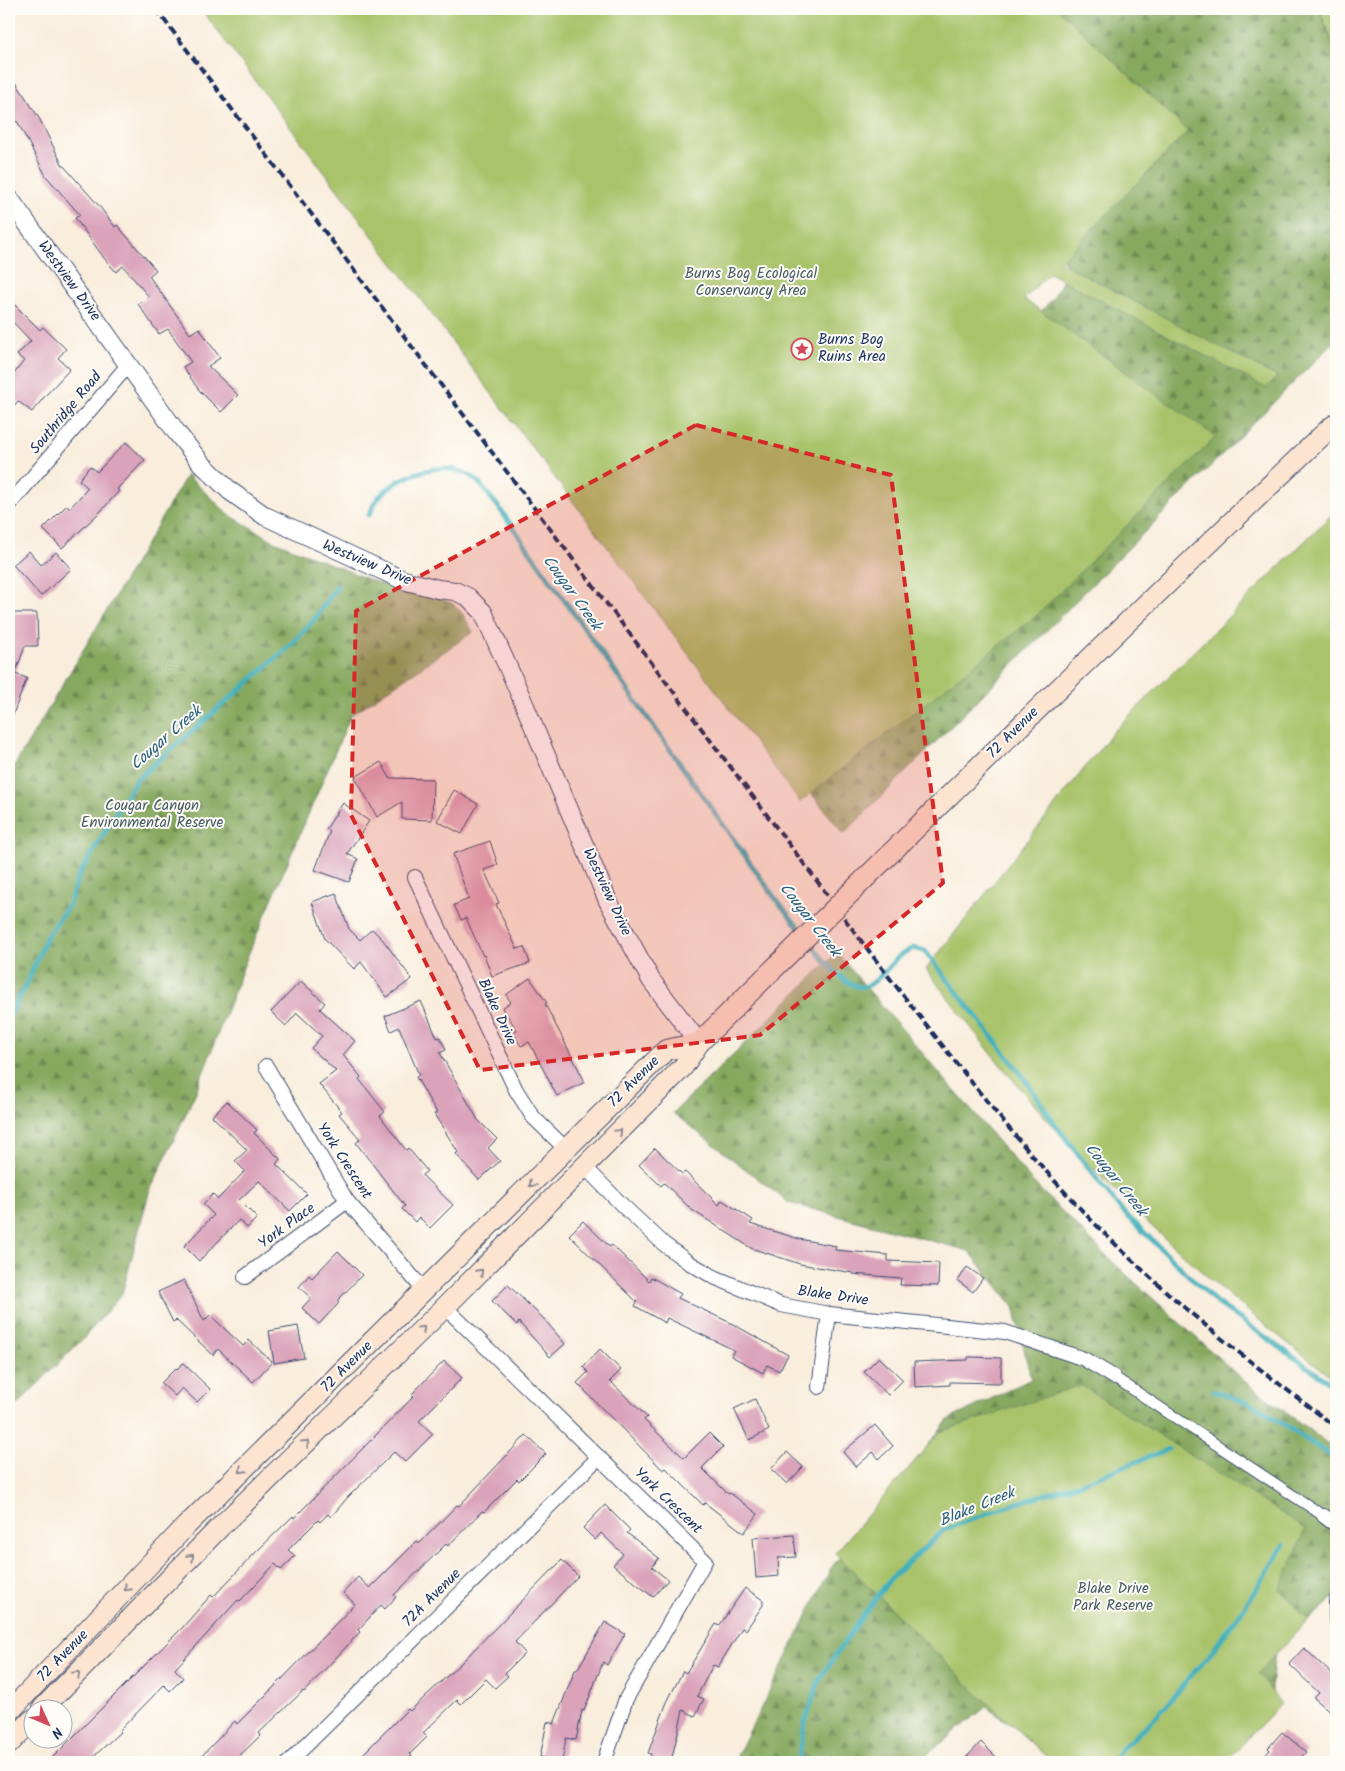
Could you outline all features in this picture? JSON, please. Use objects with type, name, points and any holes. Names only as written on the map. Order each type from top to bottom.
[{"type":"main road","name":"72 Avenue","points":[[53,1698],[224,1524],[446,1306],[683,1068],[699,1043],[740,1002],[1035,712],[1334,424]]},
{"type":"main road","name":"72 Avenue","points":[[9,1712],[185,1527],[666,1050],[699,1043]]},
{"type":"main road","points":[[9,1744],[22,1730]]},
{"type":"street","name":"Westview Drive","points":[[9,198],[177,433],[198,460],[230,491],[265,516],[403,580],[438,589],[456,591],[468,597],[483,612],[608,901],[651,980],[699,1043]]},
{"type":"street","name":"Southridge Road","points":[[9,505],[128,364]]},
{"type":"street","name":"Blake Drive","points":[[416,877],[516,1090],[532,1117],[566,1149]]},
{"type":"street","name":"York Crescent","points":[[266,1066],[348,1201],[416,1281],[426,1288]]},
{"type":"street","name":"Blake Drive","points":[[584,1166],[665,1245],[688,1262],[714,1277],[781,1305],[830,1314],[1005,1332],[1084,1359],[1114,1377]]},
{"type":"street","name":"York Place","points":[[245,1276],[348,1201]]},
{"type":"street","name":"York Crescent","points":[[446,1306],[705,1561],[626,1699],[604,1762]]},
{"type":"street","points":[[819,1387],[830,1314]]},
{"type":"street","points":[[1114,1377],[1336,1525]]},
{"type":"street","name":"72A Avenue","points":[[289,1762],[599,1457]]},
{"type":"street","points":[[1336,1601],[1336,1618]]},
{"type":"highlighted area","points":[[696,425],[891,475],[943,883],[760,1035],[480,1070],[351,815],[356,611]]},
{"type":"green space","name":"Burns Bog Ecological Conservancy Area","points":[[201,9],[1058,9],[1188,131],[1060,262],[1277,377],[1266,388],[1049,273],[1024,299],[1216,437],[1036,616],[800,802]]},
{"type":"green space","points":[[212,9],[1319,9],[1336,51],[1336,340],[844,834],[750,718],[999,358],[1053,298],[1069,270],[1054,243]]},
{"type":"green space","points":[[1319,9],[1336,9],[1336,51]]},
{"type":"green space","name":"Cougar Canyon Environmental Reserve","points":[[187,475],[228,514],[274,541],[375,582],[439,598],[453,604],[463,614],[473,632],[351,715],[248,955],[195,1094],[149,1193],[122,1294],[83,1339],[9,1413],[9,775]]},
{"type":"green space","points":[[1336,510],[1336,1380],[1217,1285],[1142,1218],[1106,1182],[1071,1146],[1023,1091],[980,1040],[926,969],[1113,732]]},
{"type":"green space","points":[[837,953],[1030,1179],[1116,1265],[1243,1380],[1336,1450],[1336,1596],[1275,1650],[1270,1699],[1063,1762],[986,1707],[918,1762],[734,1762],[831,1568],[948,1420],[1031,1379],[1014,1307],[969,1251],[789,1203],[673,1113]]},
{"type":"green space","name":"Blake Drive Park Reserve","points":[[1081,1385],[1306,1529],[1280,1589],[1308,1620],[1258,1673],[1281,1704],[1225,1762],[1052,1762],[981,1697],[835,1553],[940,1432]]},
{"type":"building","points":[[9,72],[39,118],[62,164],[115,227],[117,225],[156,270],[149,276],[190,334],[199,328],[220,358],[208,366],[238,395],[221,412],[199,390],[183,367],[191,362],[168,329],[159,334],[138,304],[149,297],[123,266],[116,272],[104,258],[75,218],[80,215],[46,176],[17,121],[13,123],[9,116]]},
{"type":"building","points":[[9,299],[40,330],[43,327],[66,349],[58,358],[70,369],[32,412],[18,401],[9,412],[9,380],[24,361],[17,355],[31,341],[9,318]]},
{"type":"building","points":[[126,442],[145,460],[117,489],[119,491],[100,512],[62,548],[43,529],[67,505],[70,508],[88,488],[79,480],[90,466],[97,472]]},
{"type":"building","points":[[29,551],[41,565],[56,552],[71,569],[41,596],[13,565]]},
{"type":"building","points":[[11,613],[37,613],[38,646],[25,646],[15,674],[27,678],[9,722],[9,671],[12,672]]},
{"type":"building","points":[[381,762],[390,778],[433,779],[432,820],[402,819],[402,802],[377,817],[355,777]]},
{"type":"building","points":[[454,790],[478,804],[462,834],[437,821]]},
{"type":"building","points":[[343,803],[369,821],[347,854],[358,859],[349,882],[315,870],[330,831],[326,829]]},
{"type":"building","points":[[490,841],[498,865],[484,870],[499,903],[496,904],[517,949],[524,947],[530,963],[492,976],[466,918],[461,920],[454,905],[469,899],[453,854]]},
{"type":"building","points":[[336,893],[349,929],[360,940],[372,929],[383,940],[412,979],[387,997],[361,962],[354,969],[325,939],[312,902]]},
{"type":"building","points":[[530,978],[547,1003],[545,1004],[585,1082],[557,1096],[529,1042],[521,1046],[513,1032],[517,1030],[502,1008],[511,1002],[506,995]]},
{"type":"building","points":[[301,981],[325,1003],[320,1009],[355,1041],[343,1055],[385,1112],[380,1116],[406,1150],[408,1148],[427,1171],[422,1175],[453,1205],[430,1228],[419,1217],[415,1222],[402,1209],[405,1206],[356,1143],[360,1139],[339,1114],[342,1112],[319,1084],[336,1071],[311,1048],[322,1036],[297,1013],[286,1026],[271,1012]]},
{"type":"building","points":[[421,1001],[437,1038],[440,1037],[446,1050],[440,1053],[478,1120],[497,1139],[488,1148],[500,1161],[479,1180],[456,1154],[458,1152],[434,1114],[437,1113],[416,1077],[419,1075],[399,1027],[391,1031],[385,1016]]},
{"type":"building","points":[[227,1101],[257,1130],[254,1133],[280,1159],[276,1164],[307,1194],[290,1211],[259,1181],[239,1200],[257,1218],[247,1228],[239,1220],[199,1261],[184,1246],[214,1215],[203,1204],[213,1194],[218,1199],[245,1171],[235,1161],[247,1150],[212,1116]]},
{"type":"building","points":[[655,1148],[682,1174],[685,1172],[719,1205],[722,1200],[753,1220],[750,1224],[799,1239],[836,1246],[835,1250],[888,1255],[888,1261],[939,1263],[938,1286],[900,1285],[901,1278],[853,1274],[800,1264],[751,1248],[692,1210],[664,1183],[661,1186],[639,1165]]},
{"type":"building","points":[[583,1221],[610,1247],[612,1245],[649,1281],[651,1277],[681,1294],[678,1298],[731,1323],[788,1355],[779,1371],[767,1365],[763,1373],[731,1356],[734,1350],[667,1318],[665,1323],[635,1306],[637,1302],[569,1235]]},
{"type":"building","points":[[338,1251],[362,1275],[337,1301],[339,1303],[319,1324],[302,1308],[311,1298],[299,1287],[309,1275],[312,1278]]},
{"type":"building","points":[[967,1267],[983,1278],[973,1292],[958,1281]]},
{"type":"building","points":[[184,1280],[204,1321],[210,1315],[243,1346],[249,1340],[272,1362],[253,1382],[218,1349],[213,1355],[176,1320],[173,1322],[158,1292]]},
{"type":"building","points":[[508,1285],[544,1319],[565,1344],[550,1357],[519,1322],[517,1325],[492,1301]]},
{"type":"building","points":[[298,1326],[304,1358],[274,1363],[269,1331]]},
{"type":"building","points":[[600,1349],[621,1370],[610,1381],[647,1417],[644,1420],[684,1458],[709,1433],[723,1447],[702,1468],[728,1494],[730,1493],[758,1514],[744,1533],[705,1503],[703,1505],[666,1468],[663,1470],[577,1383],[588,1372],[583,1367]]},
{"type":"building","points":[[879,1357],[903,1380],[888,1395],[864,1372]]},
{"type":"building","points":[[968,1357],[1001,1358],[1001,1383],[950,1382],[950,1385],[915,1387],[914,1362],[968,1360]]},
{"type":"building","points":[[444,1361],[462,1378],[419,1421],[433,1434],[405,1462],[394,1452],[348,1497],[331,1517],[328,1514],[320,1522],[318,1520],[288,1550],[295,1556],[281,1570],[275,1564],[240,1601],[238,1600],[175,1669],[183,1678],[170,1691],[164,1685],[120,1732],[88,1762],[48,1762],[62,1748],[72,1748],[72,1738],[183,1627],[211,1595],[213,1597],[293,1516],[294,1518],[414,1396],[412,1394]]},
{"type":"building","points":[[183,1363],[210,1389],[197,1402],[182,1388],[175,1396],[161,1383]]},
{"type":"building","points":[[755,1399],[769,1430],[749,1440],[734,1409]]},
{"type":"building","points":[[875,1425],[893,1446],[879,1459],[873,1452],[856,1467],[843,1452]]},
{"type":"building","points":[[526,1435],[546,1454],[519,1481],[517,1479],[484,1512],[482,1511],[448,1546],[446,1544],[394,1595],[396,1597],[385,1609],[381,1605],[358,1630],[360,1632],[304,1692],[259,1733],[261,1735],[233,1762],[196,1762],[235,1721],[237,1724],[355,1604],[343,1593],[358,1577],[370,1588],[417,1541],[420,1543],[457,1505],[459,1506]]},
{"type":"building","points":[[787,1452],[803,1467],[787,1484],[771,1469]]},
{"type":"building","points":[[605,1505],[630,1530],[627,1533],[659,1558],[652,1567],[668,1580],[653,1597],[613,1565],[623,1554],[601,1533],[595,1540],[583,1528]]},
{"type":"building","points":[[794,1535],[796,1557],[778,1558],[779,1576],[756,1578],[753,1538]]},
{"type":"building","points":[[562,1560],[578,1576],[515,1642],[525,1653],[505,1673],[508,1676],[495,1688],[486,1679],[461,1704],[457,1700],[423,1733],[427,1737],[410,1754],[412,1756],[405,1762],[355,1762],[408,1709],[410,1711],[462,1662]]},
{"type":"building","points":[[745,1588],[763,1600],[763,1605],[746,1630],[742,1628],[718,1667],[713,1665],[697,1696],[704,1699],[695,1716],[683,1710],[671,1762],[649,1762],[651,1754],[648,1753],[667,1702],[683,1671],[686,1673],[716,1624],[719,1626]]},
{"type":"building","points":[[605,1622],[625,1634],[607,1665],[603,1662],[584,1711],[582,1710],[576,1740],[566,1738],[562,1761],[540,1757],[547,1722],[554,1724],[575,1670],[577,1670]]},
{"type":"building","points":[[1304,1648],[1336,1678],[1336,1716],[1314,1698],[1319,1693],[1289,1664]]},
{"type":"building","points":[[1282,1732],[1306,1752],[1297,1762],[1259,1762],[1270,1750],[1268,1748]]},
{"type":"building","points":[[981,1742],[1001,1762],[962,1762]]},
{"type":"waterway","name":"Cougar Creek","points":[[369,515],[378,498],[387,489],[412,475],[439,469],[453,470],[466,474],[477,481],[497,505],[775,898],[803,933]]},
{"type":"waterway","name":"Cougar Creek","points":[[9,1017],[27,983],[46,938],[69,904],[79,875],[136,780],[291,645],[316,617],[337,586]]},
{"type":"waterway","name":"Cougar Creek","points":[[808,940],[835,972],[853,985],[861,987],[873,982],[906,951],[913,948],[925,951],[1022,1075],[1057,1127],[1120,1209],[1216,1302],[1336,1387]]},
{"type":"waterway","name":"Blake Creek","points":[[1214,1391],[1254,1405],[1336,1459]]},
{"type":"waterway","name":"Blake Creek","points":[[798,1762],[805,1723],[820,1678],[890,1579],[944,1530],[1001,1508],[1079,1484],[1169,1449]]},
{"type":"waterway","points":[[1112,1762],[1122,1748],[1158,1715],[1213,1650],[1244,1608],[1284,1545]]},
{"type":"railway","points":[[156,9],[875,959],[1028,1151],[1106,1235],[1182,1306],[1233,1348],[1336,1427]]},
{"type":"place","name":"Burns Bog Ruins Area","points":[[802,349]]}]
